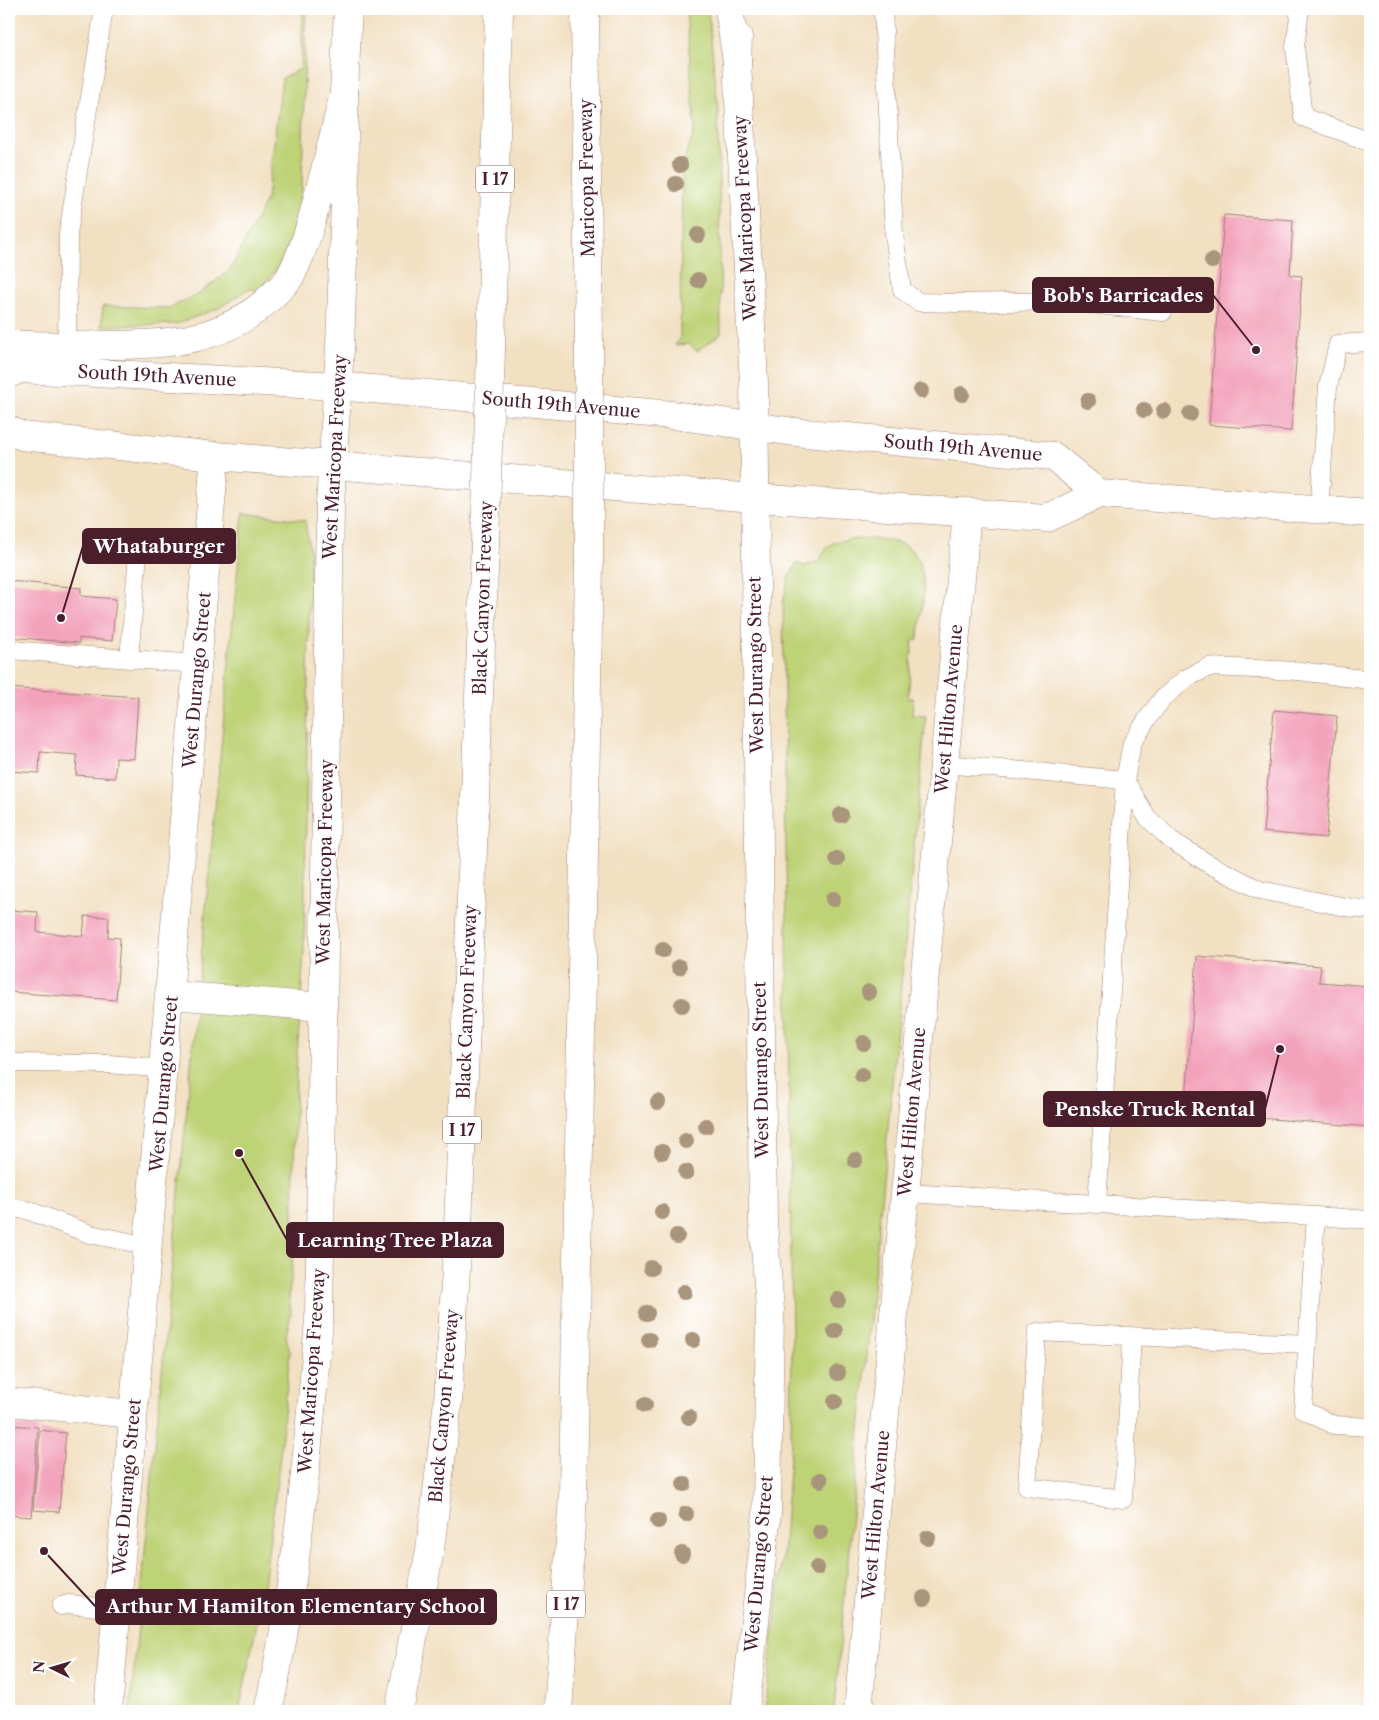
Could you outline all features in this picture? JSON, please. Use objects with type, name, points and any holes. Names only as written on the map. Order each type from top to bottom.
[{"type":"main road","name":"West Maricopa Freeway","points":[[268,1711],[276,1679],[295,1562],[311,1417],[319,1320],[330,514],[345,200],[344,93],[348,9]]},
{"type":"main road","name":"Black Canyon Freeway","points":[[399,1711],[430,1550],[448,1402],[457,1252],[492,349],[499,9]]},
{"type":"main road","name":"Maricopa Freeway","points":[[558,1711],[572,1496],[589,564],[586,9]]},
{"type":"main road","points":[[729,9],[737,62]]},
{"type":"main road","name":"West Maricopa Freeway","points":[[740,9],[737,62],[754,383],[754,427]]},
{"type":"main road","points":[[9,344],[67,346],[146,345],[190,340],[215,332],[259,309],[290,277],[305,244],[344,93]]},
{"type":"main road","name":"South 19th Avenue","points":[[9,374],[20,369],[337,386],[672,415],[754,427],[1053,456],[1099,494]]},
{"type":"main road","name":"West Durango Street","points":[[745,1711],[767,1513],[770,1310],[763,1222],[754,427]]},
{"type":"main road","points":[[9,430],[22,436],[215,456],[755,498],[1047,518],[1099,494],[1370,513]]},
{"type":"main road","name":"West Durango Street","points":[[108,1711],[133,1414],[172,996],[215,456]]},
{"type":"main road","name":"West Hilton Avenue","points":[[858,1711],[967,512]]},
{"type":"main road","points":[[172,996],[323,1007]]},
{"type":"main road","points":[[9,1402],[133,1414]]},
{"type":"lane","points":[[67,346],[68,234],[104,9]]},
{"type":"lane","points":[[882,9],[894,234],[902,290],[918,302],[1063,301],[1163,312]]},
{"type":"lane","points":[[1300,9],[1295,47],[1303,116],[1370,142]]},
{"type":"lane","points":[[1319,510],[1328,388],[1338,344],[1370,342]]},
{"type":"lane","points":[[129,659],[139,542]]},
{"type":"lane","points":[[9,650],[198,664]]},
{"type":"lane","points":[[1097,1204],[1125,780],[1132,743],[1163,698],[1187,678],[1209,667],[1299,671],[1370,680]]},
{"type":"lane","points":[[944,764],[1125,780]]},
{"type":"lane","points":[[1125,780],[1147,818],[1171,840],[1207,863],[1260,890],[1346,908],[1370,910]]},
{"type":"lane","points":[[9,1063],[109,1064],[165,1069]]},
{"type":"lane","points":[[905,1193],[1370,1220]]},
{"type":"lane","points":[[9,1208],[27,1210],[90,1234],[149,1246]]},
{"type":"lane","points":[[1316,1216],[1303,1410],[1334,1425],[1370,1427]]},
{"type":"lane","points":[[1132,1336],[1124,1499],[1027,1487],[1037,1332],[1132,1336],[1307,1344]]},
{"type":"lane","points":[[61,1606],[69,1604],[117,1608]]},
{"type":"green space","points":[[303,9],[306,9],[302,188],[294,229],[278,267],[257,291],[250,288],[219,308],[177,324],[101,326],[103,306],[169,308],[199,294],[230,270],[267,198],[282,78],[301,69]]},
{"type":"green space","points":[[686,9],[708,9],[718,108],[721,334],[697,351],[689,344],[675,345],[680,338],[682,166],[695,130]]},
{"type":"green space","points":[[243,513],[305,520],[310,553],[304,952],[296,1072],[292,1270],[289,1295],[291,1313],[286,1336],[290,1352],[280,1456],[263,1594],[239,1711],[130,1711]]},
{"type":"green space","points":[[850,539],[893,541],[911,549],[918,559],[922,571],[923,600],[918,640],[913,640],[908,698],[913,698],[912,715],[926,716],[834,1711],[764,1711],[784,1544],[791,1442],[792,1343],[783,603],[789,576],[797,563],[804,566],[820,561],[827,547],[839,541]]},
{"type":"building","points":[[1224,215],[1293,220],[1290,275],[1302,276],[1291,431],[1209,425]]},
{"type":"building","points":[[9,581],[81,588],[81,596],[116,599],[112,641],[79,638],[79,643],[9,637]]},
{"type":"building","points":[[9,688],[138,697],[134,759],[116,758],[115,778],[76,775],[77,755],[40,752],[39,773],[9,771]]},
{"type":"building","points":[[1274,710],[1337,716],[1326,838],[1263,832]]},
{"type":"building","points":[[9,910],[38,912],[37,932],[83,936],[85,916],[109,917],[108,937],[120,938],[116,1000],[9,992]]},
{"type":"building","points":[[1197,956],[1321,966],[1319,982],[1370,986],[1370,1127],[1185,1112]]},
{"type":"building","points":[[9,1425],[38,1427],[31,1517],[9,1515]]},
{"type":"building","points":[[40,1430],[66,1433],[59,1512],[33,1510]]},
{"type":"place","name":"Bob's Barricades","points":[[1256,350]]},
{"type":"place","name":"Whataburger","points":[[61,618]]},
{"type":"place","name":"Penske Truck Rental","points":[[1280,1049]]},
{"type":"place","name":"Learning Tree Plaza","points":[[239,1153]]},
{"type":"place","name":"Arthur M Hamilton Elementary School","points":[[44,1551]]}]
